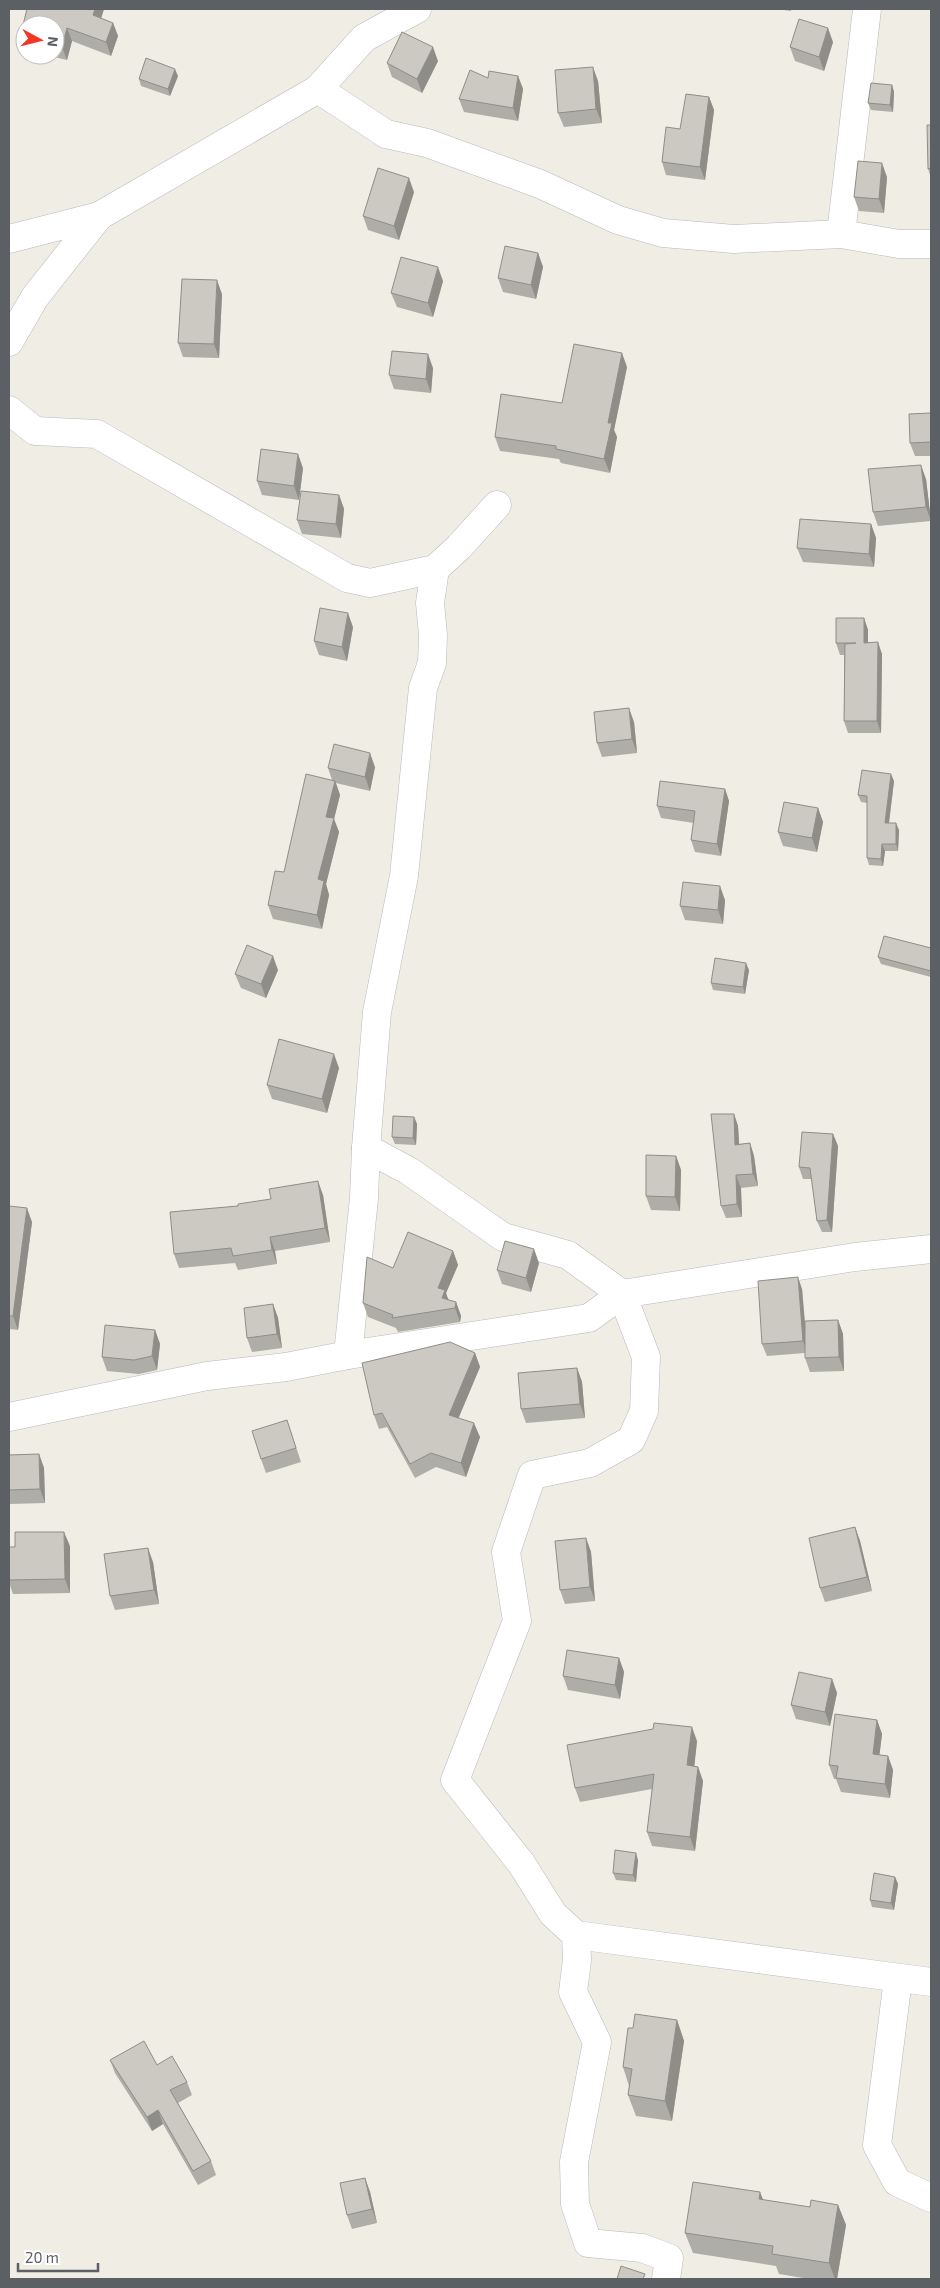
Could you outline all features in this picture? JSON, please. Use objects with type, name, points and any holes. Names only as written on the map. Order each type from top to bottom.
[{"type":"street","points":[[9,238],[99,216],[318,89],[364,38],[417,9]]},
{"type":"street","points":[[841,234],[867,9]]},
{"type":"street","points":[[318,89],[386,134],[427,143],[540,184],[618,220],[663,233],[734,240],[841,234],[899,244],[931,244]]},
{"type":"street","points":[[9,342],[35,297],[99,216]]},
{"type":"street","points":[[9,410],[35,431],[97,434],[347,578],[370,583],[435,568],[459,547],[497,505]]},
{"type":"street","points":[[348,1355],[364,1198],[377,1012],[404,876],[424,688],[432,663],[433,635],[430,603],[435,568]]},
{"type":"street","points":[[366,1148],[409,1171],[503,1237],[568,1255],[622,1294],[646,1357],[644,1411],[631,1440],[590,1463],[532,1475],[506,1552],[517,1622],[455,1780],[521,1863],[552,1914],[576,1935],[931,1982]]},
{"type":"street","points":[[9,1418],[207,1376],[286,1367],[348,1355],[589,1318],[622,1294],[855,1257],[931,1249]]},
{"type":"street","points":[[576,1935],[577,1960],[573,1992],[597,2042],[574,2162],[575,2204],[588,2243],[642,2248],[669,2258],[666,2279]]},
{"type":"street","points":[[898,1979],[878,2144],[897,2182],[931,2198]]},
{"type":"building","points":[[27,9],[95,9],[93,15],[113,23],[106,42],[67,28],[65,36],[65,15],[26,15]]},
{"type":"building","points":[[799,19],[828,28],[819,57],[790,47]]},
{"type":"building","points":[[402,32],[433,47],[417,79],[387,63]]},
{"type":"building","points":[[146,58],[175,69],[168,89],[139,79]]},
{"type":"building","points":[[593,67],[596,109],[558,113],[555,70]]},
{"type":"building","points":[[470,70],[488,78],[489,71],[518,76],[513,108],[459,99]]},
{"type":"building","points":[[871,83],[892,85],[890,105],[868,103]]},
{"type":"building","points":[[686,94],[709,97],[700,167],[662,162],[666,127],[680,129]]},
{"type":"building","points":[[927,125],[931,125],[931,168],[928,169]]},
{"type":"building","points":[[858,161],[882,163],[879,199],[854,197]]},
{"type":"building","points":[[378,168],[409,178],[394,226],[363,216]]},
{"type":"building","points":[[505,246],[538,253],[531,285],[498,278]]},
{"type":"building","points":[[401,257],[438,267],[428,303],[391,293]]},
{"type":"building","points":[[182,279],[217,280],[214,344],[178,343]]},
{"type":"building","points":[[574,344],[622,353],[608,423],[612,423],[604,459],[556,449],[556,446],[495,437],[501,394],[562,403]]},
{"type":"building","points":[[392,351],[428,354],[426,379],[389,375]]},
{"type":"building","points":[[931,413],[931,442],[910,443],[909,414]]},
{"type":"building","points":[[261,449],[298,454],[294,486],[257,481]]},
{"type":"building","points":[[921,465],[926,507],[873,512],[868,469]]},
{"type":"building","points":[[301,491],[339,495],[336,524],[297,520]]},
{"type":"building","points":[[800,519],[871,524],[869,554],[797,548]]},
{"type":"building","points":[[320,608],[348,613],[342,647],[314,641]]},
{"type":"building","points":[[836,618],[864,618],[864,643],[878,642],[877,721],[844,721],[845,644],[856,643],[836,643]]},
{"type":"building","points":[[629,708],[632,739],[597,743],[594,712]]},
{"type":"building","points":[[334,744],[370,753],[365,777],[328,768]]},
{"type":"building","points":[[862,770],[891,774],[885,823],[896,823],[896,844],[882,844],[881,859],[867,858],[867,796],[858,795]]},
{"type":"building","points":[[306,774],[335,781],[326,817],[334,818],[318,879],[324,881],[317,915],[268,905],[275,871],[284,872]]},
{"type":"building","points":[[660,781],[725,789],[717,844],[691,840],[695,811],[657,806]]},
{"type":"building","points":[[784,802],[818,808],[812,838],[778,832]]},
{"type":"building","points":[[683,882],[720,886],[718,910],[680,906]]},
{"type":"building","points":[[884,936],[931,948],[931,971],[878,957]]},
{"type":"building","points":[[247,945],[273,956],[261,984],[235,974]]},
{"type":"building","points":[[715,958],[746,963],[743,987],[711,983]]},
{"type":"building","points":[[279,1039],[334,1054],[322,1099],[267,1085]]},
{"type":"building","points":[[711,1114],[734,1114],[735,1145],[750,1143],[753,1174],[736,1175],[737,1204],[721,1206]]},
{"type":"building","points":[[393,1116],[414,1117],[413,1138],[392,1137]]},
{"type":"building","points":[[802,1132],[833,1134],[827,1220],[817,1221],[810,1168],[799,1167]]},
{"type":"building","points":[[646,1155],[676,1156],[675,1197],[646,1196]]},
{"type":"building","points":[[318,1181],[325,1228],[270,1237],[272,1250],[233,1256],[231,1248],[174,1254],[170,1212],[238,1206],[238,1204],[271,1199],[269,1189]]},
{"type":"building","points":[[9,1206],[27,1208],[13,1316],[9,1316]]},
{"type":"building","points":[[408,1232],[453,1251],[438,1288],[445,1290],[442,1298],[456,1302],[455,1308],[392,1318],[393,1315],[363,1303],[367,1257],[393,1268]]},
{"type":"building","points":[[505,1241],[534,1249],[526,1278],[497,1270]]},
{"type":"building","points":[[798,1277],[803,1341],[762,1344],[758,1281]]},
{"type":"building","points":[[273,1304],[277,1334],[247,1338],[244,1308]]},
{"type":"building","points":[[838,1320],[839,1357],[805,1358],[805,1321]]},
{"type":"building","points":[[105,1325],[155,1330],[152,1356],[134,1360],[102,1357]]},
{"type":"building","points":[[450,1342],[475,1353],[449,1415],[474,1423],[461,1463],[431,1453],[410,1464],[382,1413],[374,1415],[362,1363]]},
{"type":"building","points":[[577,1368],[580,1404],[521,1409],[518,1373]]},
{"type":"building","points":[[287,1420],[296,1448],[261,1459],[252,1431]]},
{"type":"building","points":[[39,1454],[40,1489],[9,1490],[9,1455]]},
{"type":"building","points":[[855,1527],[867,1577],[820,1588],[809,1538]]},
{"type":"building","points":[[15,1532],[64,1532],[65,1579],[9,1580],[9,1547],[15,1547]]},
{"type":"building","points":[[586,1538],[590,1587],[560,1590],[555,1541]]},
{"type":"building","points":[[148,1548],[154,1590],[110,1596],[104,1554]]},
{"type":"building","points":[[567,1650],[619,1658],[615,1685],[563,1676]]},
{"type":"building","points":[[799,1672],[832,1679],[825,1712],[791,1705]]},
{"type":"building","points":[[835,1714],[877,1720],[873,1754],[888,1756],[885,1784],[836,1778],[838,1766],[829,1765]]},
{"type":"building","points":[[654,1723],[692,1727],[687,1765],[698,1767],[690,1837],[647,1832],[654,1774],[575,1788],[567,1745],[653,1729]]},
{"type":"building","points":[[615,1850],[636,1853],[633,1875],[613,1873]]},
{"type":"building","points":[[874,1873],[895,1877],[891,1903],[870,1900]]},
{"type":"building","points":[[635,2014],[677,2020],[665,2101],[628,2095],[632,2069],[623,2067],[628,2028],[633,2028]]},
{"type":"building","points":[[144,2041],[157,2065],[172,2056],[187,2082],[170,2090],[211,2161],[193,2171],[158,2110],[147,2117],[110,2060]]},
{"type":"building","points":[[365,2178],[372,2209],[347,2215],[340,2183]]},
{"type":"building","points":[[693,2182],[760,2192],[759,2199],[810,2207],[811,2200],[838,2205],[829,2263],[772,2254],[773,2246],[685,2233]]},
{"type":"building","points":[[621,2266],[645,2274],[643,2279],[617,2279]]}]
